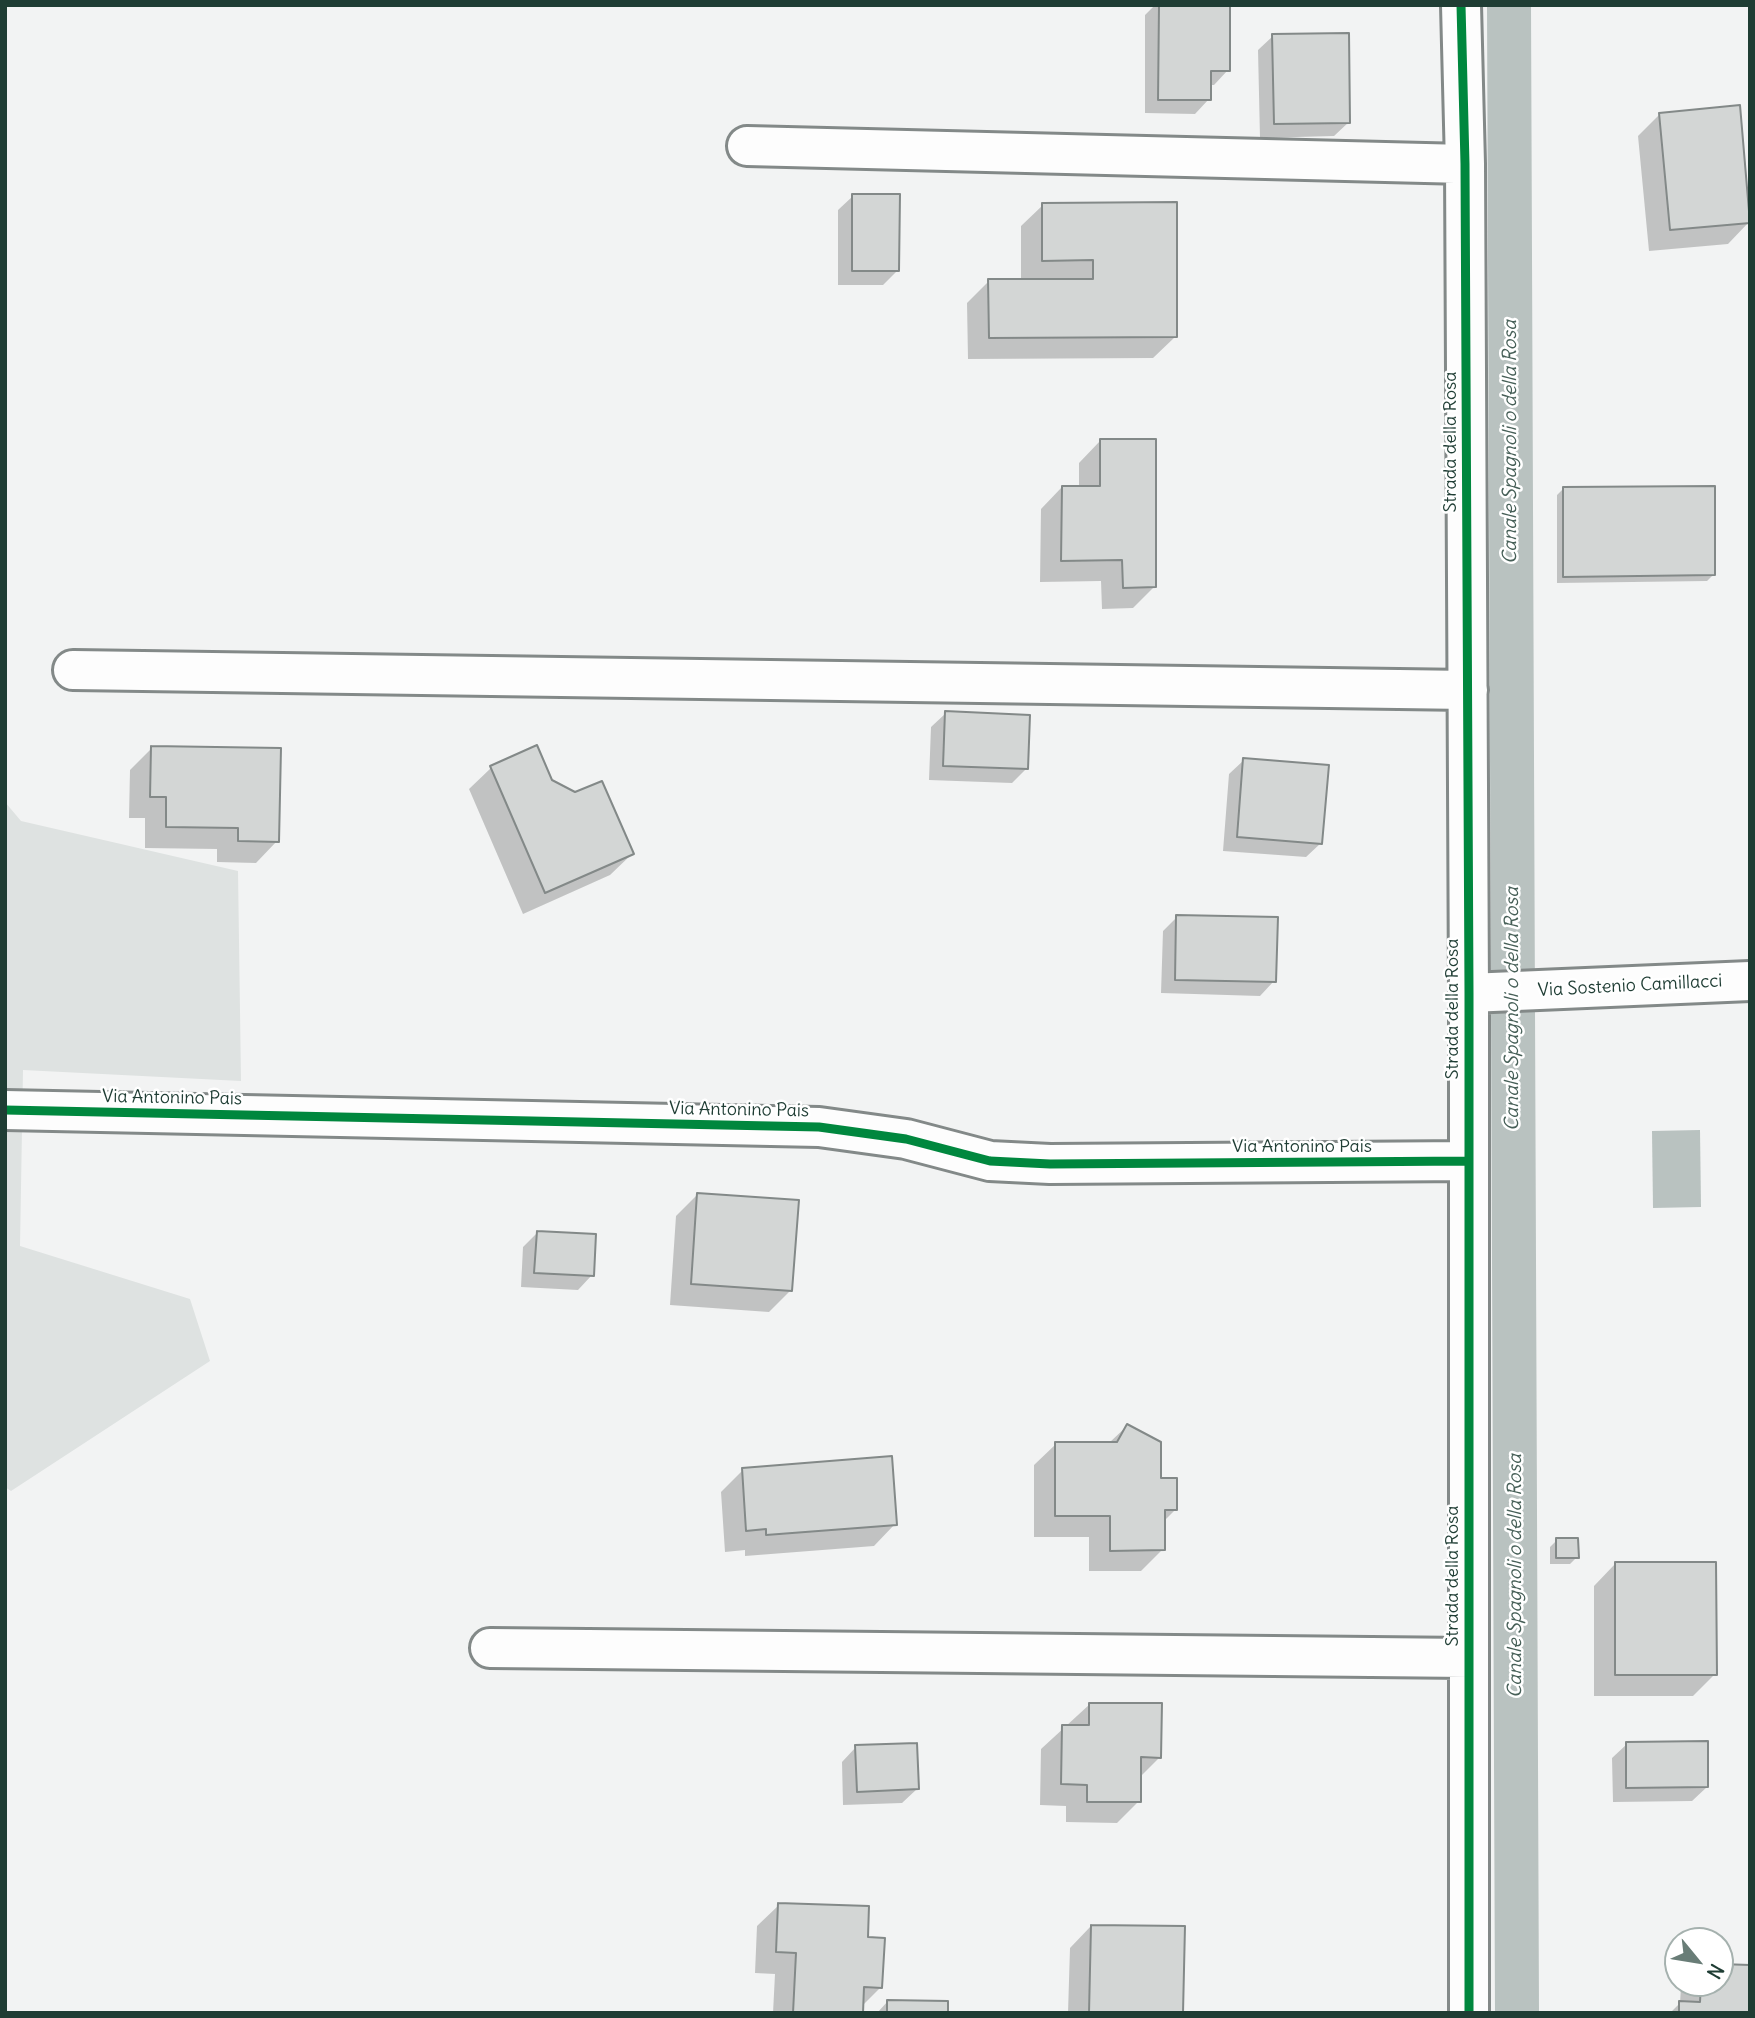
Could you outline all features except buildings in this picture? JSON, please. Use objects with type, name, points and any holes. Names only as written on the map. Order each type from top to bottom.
[{"type":"street","name":"Strada della Rosa","points":[[1461,5],[1465,164],[1468,690],[1469,2013]]},
{"type":"street","points":[[747,146],[1465,164]]},
{"type":"street","points":[[73,670],[1468,690]]},
{"type":"street","name":"Via Sostenio Camillacci","points":[[1469,993],[1750,981]]},
{"type":"street","name":"Via Antonino Pais","points":[[5,1110],[819,1127],[896,1137],[990,1161],[1050,1164],[1469,1161]]},
{"type":"street","points":[[491,1648],[1469,1658]]},
{"type":"shaded area","points":[[5,802],[21,821],[238,871],[241,1081],[23,1070],[20,1246],[190,1299],[210,1361],[11,1491],[5,1487]]},
{"type":"shaded area","points":[[1700,1130],[1701,1207],[1653,1208],[1652,1131]]},
{"type":"waterway","name":"Canale Spagnoli o della Rosa","points":[[1509,5],[1517,2013]]},
{"type":"cycle path","points":[[1461,5],[1465,164],[1469,993],[1469,2013]]},
{"type":"cycle path","points":[[5,1110],[819,1127],[906,1139],[990,1161],[1050,1164],[1469,1161]]}]
